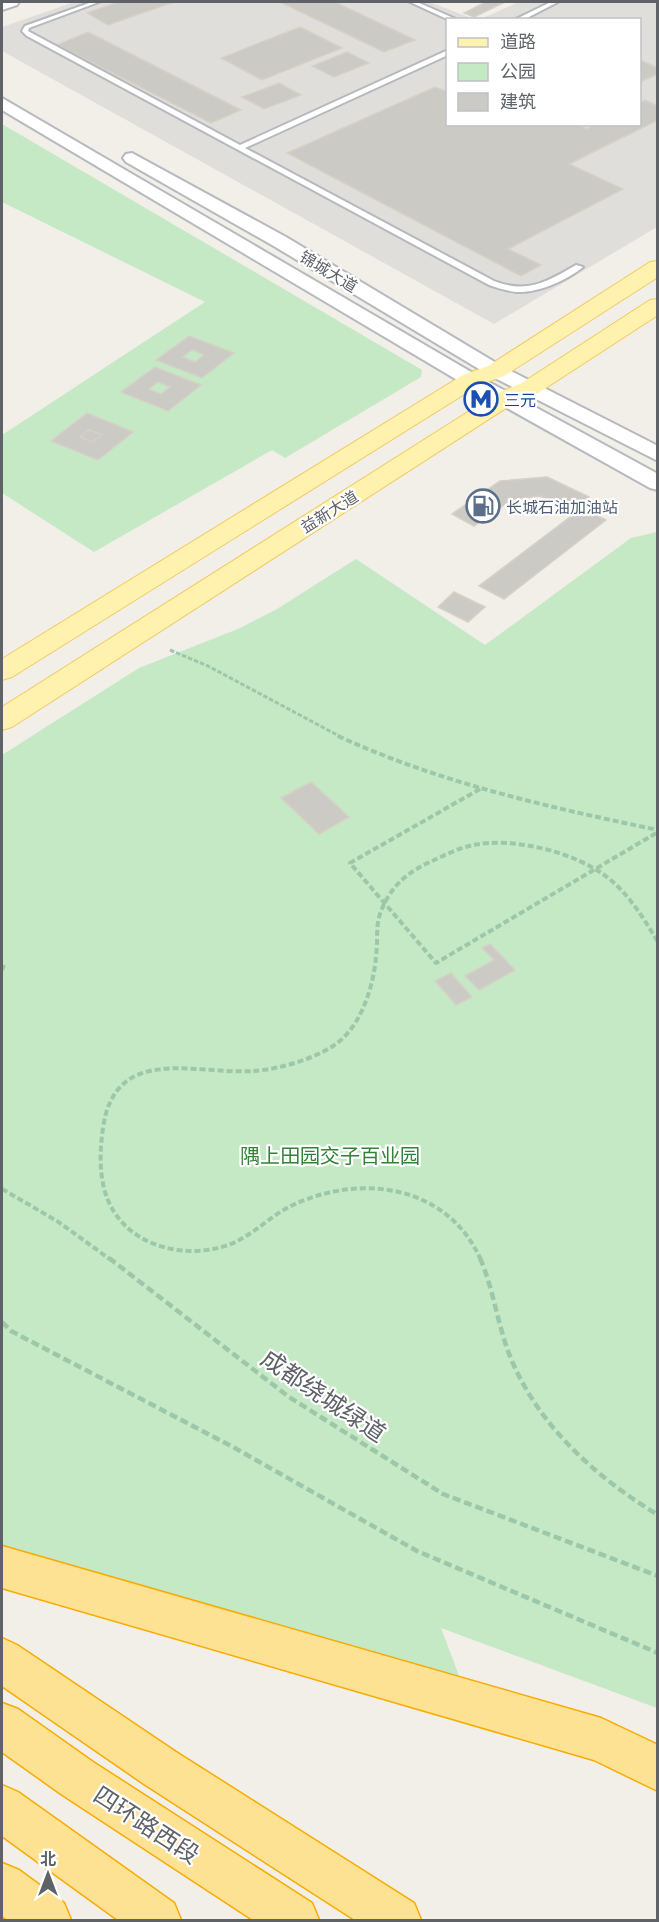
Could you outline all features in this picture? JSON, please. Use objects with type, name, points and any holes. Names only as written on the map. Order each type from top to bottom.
[{"type":"highway","points":[[2,1567],[601,1740],[657,1769]]},
{"type":"highway","points":[[2,1660],[160,1768],[397,1920]]},
{"type":"highway","name":"四环路西段","points":[[2,1725],[77,1778],[295,1920]]},
{"type":"highway","points":[[2,1808],[157,1920]]},
{"type":"highway","points":[[2,1887],[47,1920]]},
{"type":"main road","points":[[2,5],[11,2]]},
{"type":"main road","name":"锦城大道","points":[[2,84],[279,241],[496,371],[657,455]]},
{"type":"main road","points":[[2,103],[471,380],[657,483]]},
{"type":"main road","name":"益新大道","points":[[2,671],[471,380],[496,371],[657,267]]},
{"type":"main road","name":"益新大道","points":[[2,720],[506,398],[530,388],[657,305]]},
{"type":"lane","points":[[96,2],[27,27],[25,31],[493,286],[534,290],[579,267]]},
{"type":"lane","points":[[413,2],[450,18]]},
{"type":"lane","points":[[521,18],[555,2]]},
{"type":"lane","points":[[240,148],[446,52]]},
{"type":"path","points":[[170,650],[195,658],[267,699],[361,746],[436,777],[533,804],[657,831]]},
{"type":"path","points":[[480,789],[350,863],[436,963],[657,831]]},
{"type":"path","points":[[657,942],[628,899],[594,869],[553,853],[515,844],[476,844],[413,870],[392,891],[376,922],[377,957],[369,988],[357,1020],[336,1044],[303,1059],[254,1071],[172,1066],[137,1073],[120,1086],[107,1107],[100,1151],[101,1184],[116,1214],[146,1242],[180,1252],[209,1252],[246,1237],[284,1210],[316,1196],[350,1189],[392,1189],[429,1204],[458,1225],[479,1251],[509,1354],[530,1394],[563,1440],[602,1479],[657,1515]]},
{"type":"path","name":"成都绕城绿道","points":[[2,1189],[57,1221],[127,1271],[289,1397],[443,1494],[657,1576]]},
{"type":"path","points":[[2,1323],[10,1331],[233,1447],[417,1551],[657,1653]]},
{"type":"shaded area","points":[[74,2],[429,2],[471,18],[446,18],[446,126],[641,126],[641,18],[483,18],[519,2],[657,2],[657,227],[494,324],[2,51],[2,27]]},
{"type":"green space","points":[[2,124],[422,370],[421,377],[285,458],[272,450],[94,552],[2,493],[2,435],[205,302],[2,202]]},
{"type":"green space","name":"隅上田园交子百业园","points":[[657,532],[657,1708],[441,1628],[463,1686],[2,1556],[2,755],[139,668],[238,629],[277,609],[356,559],[485,645],[631,538]]},
{"type":"building","points":[[119,2],[174,2],[108,25],[87,13]]},
{"type":"building","points":[[280,2],[335,2],[415,40],[384,52]]},
{"type":"building","points":[[486,2],[505,2],[474,17],[464,13]]},
{"type":"building","points":[[300,27],[342,48],[262,80],[221,58]]},
{"type":"building","points":[[88,32],[241,110],[211,123],[57,45]]},
{"type":"building","points":[[347,52],[369,63],[334,77],[312,66]]},
{"type":"building","points":[[641,60],[658,68],[658,74],[642,81]]},
{"type":"building","points":[[279,83],[301,95],[264,109],[242,97]]},
{"type":"building","points":[[435,87],[446,91],[446,126],[581,126],[587,129],[592,126],[641,126],[641,102],[645,100],[658,106],[658,120],[569,164],[623,189],[508,249],[541,265],[521,276],[287,153]]},
{"type":"building","points":[[189,336],[234,353],[202,378],[156,360]],"holes":[[[192,350],[204,355],[195,362],[183,357]]]},
{"type":"building","points":[[155,367],[201,385],[168,411],[121,392]],"holes":[[[158,382],[170,387],[161,394],[149,389]]]},
{"type":"building","points":[[87,413],[133,432],[98,460],[51,441]],"holes":[[[89,430],[102,435],[92,442],[80,437]]]},
{"type":"building","points":[[89,430],[102,435],[92,442],[80,437]]},
{"type":"building","name":"长城石油加油站","points":[[547,477],[589,497],[570,512],[540,496],[511,500],[474,526],[452,514],[500,481]]},
{"type":"building","points":[[582,508],[606,520],[504,599],[479,586]]},
{"type":"building","points":[[454,592],[485,607],[468,622],[438,607]]},
{"type":"building","points":[[311,782],[349,817],[319,834],[281,798]]},
{"type":"building","points":[[490,944],[515,970],[479,990],[465,976],[494,960],[482,948]]},
{"type":"building","points":[[451,973],[472,997],[456,1005],[435,981]]},
{"type":"place","name":"三元","points":[[481,399]]},
{"type":"place","name":"长城石油加油站","points":[[483,506]]}]
